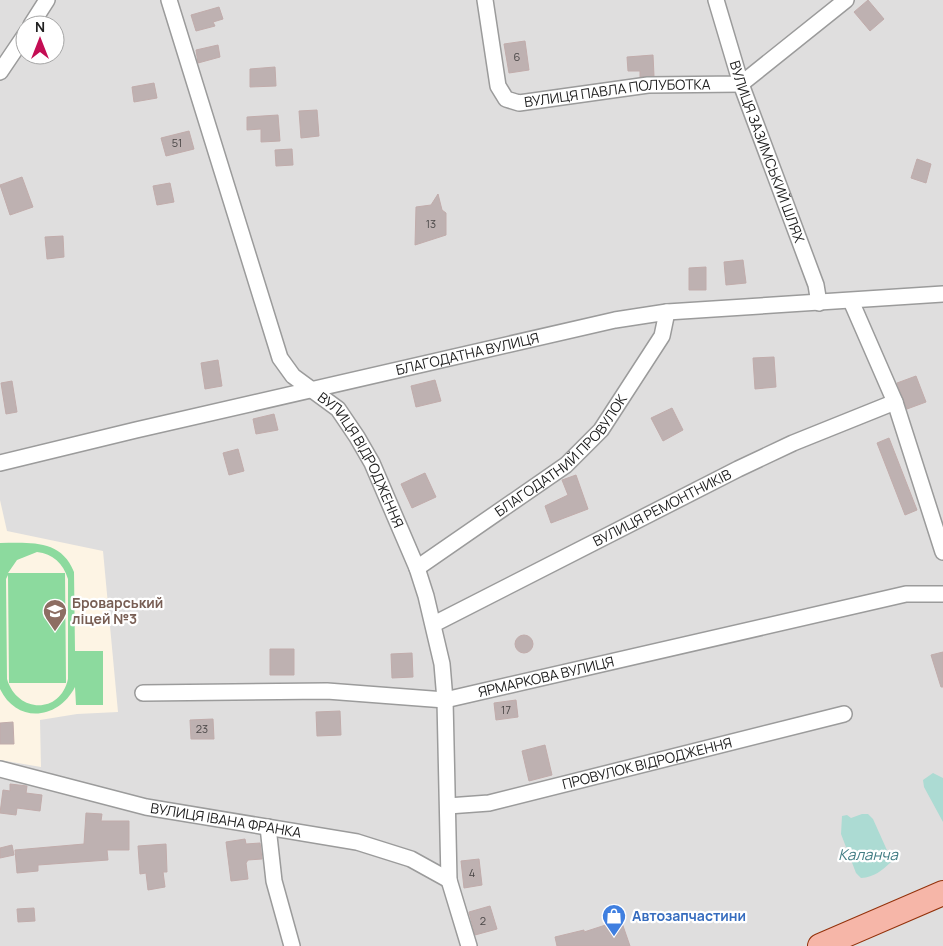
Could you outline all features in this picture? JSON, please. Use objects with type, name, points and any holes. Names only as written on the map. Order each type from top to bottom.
[{"type":"main road","points":[[820,946],[943,893]]},
{"type":"street","points":[[37,15],[47,0]]},
{"type":"street","name":"ВУЛИЦЯ ВІДРОДЖЕННЯ","points":[[169,0],[280,358],[293,376],[338,409],[357,437],[372,463],[417,568],[434,624],[442,664],[445,700],[449,880],[460,922],[469,946]]},
{"type":"street","name":"ВУЛИЦЯ ПАВЛА ПОЛУБОТКА","points":[[485,0],[498,86],[506,99],[519,102],[648,85],[741,84]]},
{"type":"street","name":"ВУЛИЦЯ ЗАЗИМСЬКИЙ ШЛЯХ","points":[[716,0],[741,84],[816,285],[819,303]]},
{"type":"street","points":[[741,84],[846,0]]},
{"type":"street","points":[[0,72],[15,50]]},
{"type":"street","name":"БЛАГОДАТНА ВУЛИЦЯ","points":[[0,463],[615,320],[667,312],[943,294]]},
{"type":"street","points":[[851,301],[895,402],[943,552]]},
{"type":"street","name":"БЛАГОДАТНИЙ ПРОВУЛОК","points":[[417,568],[566,465],[601,430],[662,336],[667,312]]},
{"type":"street","name":"ВУЛИЦЯ РЕМОНТНИКІВ","points":[[434,624],[738,469],[895,402]]},
{"type":"street","name":"ЯРМАРКОВА ВУЛИЦЯ","points":[[142,692],[327,691],[445,700],[906,594],[943,594]]},
{"type":"street","name":"ПРОВУЛОК ВІДРОДЖЕННЯ","points":[[448,806],[490,804],[844,714]]},
{"type":"street","name":"ВУЛИЦЯ ІВАНА ФРАНКА","points":[[0,769],[146,807],[357,842],[411,859],[449,880]]},
{"type":"street","points":[[268,828],[274,881],[292,946]]},
{"type":"shaded area","points":[[0,0],[943,0],[943,946],[0,946]]},
{"type":"shaded area","name":"Броварський ліцей №3","points":[[0,500],[7,531],[103,551],[118,712],[77,714],[40,720],[41,767],[0,760]]},
{"type":"green space","points":[[0,543],[33,543],[53,548],[68,561],[74,572],[75,651],[103,651],[103,705],[76,705],[75,687],[68,698],[59,706],[38,714],[16,708],[7,700],[0,689]],"holes":[[[37,552],[57,560],[63,568],[68,579],[68,679],[63,691],[56,699],[48,704],[38,705],[20,698],[12,690],[7,679],[6,579],[8,575],[9,683],[66,683],[65,573],[8,573],[17,560]]]},
{"type":"water","points":[[933,773],[943,778],[943,822],[924,787],[923,780]]},
{"type":"water","name":"Каланча","points":[[868,814],[873,819],[891,862],[874,875],[861,878],[856,873],[841,834],[842,816],[847,815],[851,818]]},
{"type":"building","points":[[868,0],[884,19],[870,31],[854,12]]},
{"type":"building","points":[[219,7],[223,19],[213,22],[215,26],[196,31],[191,15]]},
{"type":"building","points":[[525,41],[529,70],[509,73],[504,44]]},
{"type":"building","points":[[218,45],[220,57],[198,63],[196,50]]},
{"type":"building","points":[[653,55],[654,76],[640,77],[640,71],[628,71],[627,57]]},
{"type":"building","points":[[275,67],[276,86],[250,87],[250,69]]},
{"type":"building","points":[[154,83],[157,98],[134,102],[132,87]]},
{"type":"building","points":[[317,110],[319,136],[301,138],[299,111]]},
{"type":"building","points":[[278,115],[280,141],[261,142],[261,129],[247,130],[247,117]]},
{"type":"building","points":[[189,131],[194,149],[166,156],[161,138]]},
{"type":"building","points":[[292,149],[293,165],[276,166],[275,150]]},
{"type":"building","points":[[917,159],[931,164],[926,183],[911,178]]},
{"type":"building","points":[[22,177],[33,207],[10,215],[0,185]]},
{"type":"building","points":[[170,183],[174,202],[157,205],[153,186]]},
{"type":"building","points":[[438,194],[442,210],[446,213],[446,235],[415,245],[416,207],[431,205]]},
{"type":"building","points":[[63,236],[64,257],[47,259],[45,237]]},
{"type":"building","points":[[743,260],[746,283],[726,285],[724,262]]},
{"type":"building","points":[[706,267],[706,290],[689,290],[689,268]]},
{"type":"building","points":[[774,357],[776,387],[755,389],[753,358]]},
{"type":"building","points":[[218,360],[222,386],[205,389],[201,363]]},
{"type":"building","points":[[916,376],[926,402],[907,409],[897,383]]},
{"type":"building","points":[[435,380],[441,401],[416,407],[411,386]]},
{"type":"building","points":[[12,381],[17,412],[6,414],[1,383]]},
{"type":"building","points":[[672,408],[683,430],[663,441],[651,418]]},
{"type":"building","points":[[274,414],[278,430],[256,434],[253,419]]},
{"type":"building","points":[[889,438],[917,510],[905,515],[877,443]]},
{"type":"building","points":[[238,449],[244,471],[229,475],[223,453]]},
{"type":"building","points":[[425,473],[436,497],[412,508],[401,484]]},
{"type":"building","points":[[576,475],[588,509],[551,523],[545,506],[568,495],[562,480]]},
{"type":"building","points":[[520,635],[528,635],[533,640],[531,651],[520,653],[515,648],[515,640]]},
{"type":"building","points":[[270,649],[294,649],[294,675],[270,675]]},
{"type":"building","points":[[943,652],[943,687],[941,687],[931,655]]},
{"type":"building","points":[[412,653],[413,677],[392,678],[391,654]]},
{"type":"building","points":[[516,700],[518,717],[496,720],[494,703]]},
{"type":"building","points":[[340,711],[341,735],[317,736],[316,712]]},
{"type":"building","points":[[213,719],[214,739],[191,739],[190,720]]},
{"type":"building","points":[[13,722],[14,744],[0,744],[0,723]]},
{"type":"building","points":[[545,745],[552,775],[529,781],[522,751]]},
{"type":"building","points":[[10,784],[27,786],[26,793],[42,795],[40,811],[17,808],[16,815],[0,813],[3,790],[10,791]]},
{"type":"building","points":[[86,813],[102,814],[101,821],[129,821],[129,850],[107,850],[108,860],[38,865],[38,871],[17,873],[15,850],[84,844]]},
{"type":"building","points":[[245,839],[246,844],[260,843],[262,859],[248,860],[246,863],[248,879],[231,881],[226,842]]},
{"type":"building","points":[[166,844],[167,872],[163,872],[165,887],[148,890],[146,873],[140,874],[138,846]]},
{"type":"building","points":[[12,845],[14,855],[0,858],[0,848]]},
{"type":"building","points":[[479,859],[482,885],[464,888],[461,861]]},
{"type":"building","points":[[490,906],[497,929],[475,935],[469,912]]},
{"type":"building","points":[[34,908],[35,921],[18,922],[17,909]]},
{"type":"building","points":[[621,920],[630,946],[557,946],[555,937],[584,930],[584,932]]},
{"type":"place","name":"Броварський ліцей №3","points":[[55,632]]},
{"type":"place","name":"Автозапчастини","points":[[614,937]]}]
